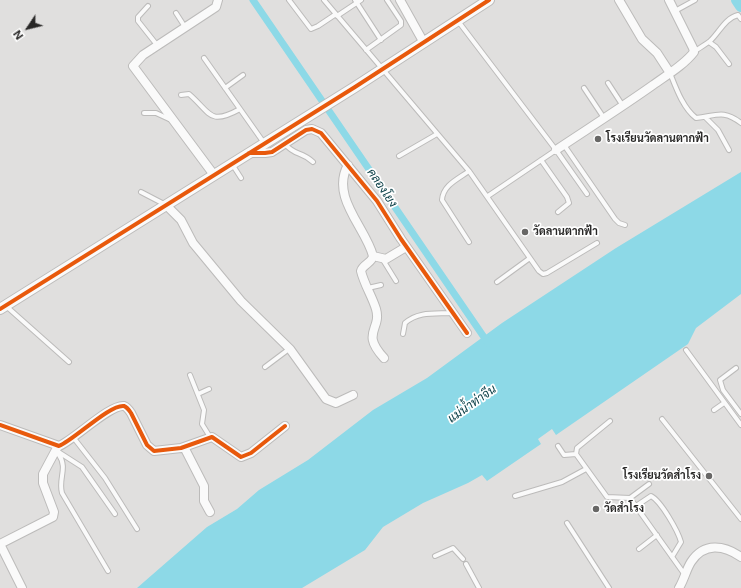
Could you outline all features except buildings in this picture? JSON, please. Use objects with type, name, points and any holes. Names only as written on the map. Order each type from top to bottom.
[{"type":"street","points":[[214,175],[134,67],[135,62],[139,58],[216,7],[218,0]]},
{"type":"street","points":[[400,0],[424,43]]},
{"type":"street","points":[[3,307],[355,87],[489,0]]},
{"type":"street","points":[[619,0],[642,39],[657,53],[670,73]]},
{"type":"street","points":[[560,147],[624,106],[670,73],[694,52],[669,0]]},
{"type":"street","points":[[249,153],[266,153],[306,130],[316,130],[348,165],[377,201],[406,247],[467,333]]},
{"type":"street","points":[[348,165],[344,178],[344,193],[356,223],[373,256],[383,260],[406,247]]},
{"type":"street","points":[[166,205],[181,220],[193,243],[241,301],[290,348],[328,402],[336,403],[353,395]]},
{"type":"street","points":[[373,256],[372,259],[363,266],[361,271],[377,314],[372,337],[374,345],[384,358]]},
{"type":"street","points":[[22,588],[0,544],[53,517],[54,512],[43,483],[43,474],[56,450],[112,410],[123,406],[127,408],[131,412],[147,445],[154,451],[184,447],[213,437],[242,457],[251,453],[285,426]]},
{"type":"street","points":[[0,425],[56,450]]},
{"type":"street","points":[[184,447],[204,486],[204,502],[210,512]]},
{"type":"street","points":[[681,587],[692,562],[698,555],[711,547],[725,548],[741,557]]},
{"type":"street","points":[[0,561],[5,554]]},
{"type":"lane","points":[[289,0],[311,29],[337,15],[356,1],[361,0]]},
{"type":"lane","points":[[324,0],[469,170],[539,271],[543,274],[548,273],[597,243]]},
{"type":"lane","points":[[366,50],[401,25],[401,21],[387,0]]},
{"type":"lane","points":[[675,11],[695,0]]},
{"type":"lane","points":[[356,1],[381,40]]},
{"type":"lane","points":[[148,6],[138,17],[138,21],[157,45]]},
{"type":"lane","points":[[176,13],[185,27]]},
{"type":"lane","points":[[694,52],[709,42],[731,18],[738,15],[741,19]]},
{"type":"lane","points":[[458,21],[560,147],[615,219],[625,225]]},
{"type":"lane","points":[[709,42],[716,47],[729,64]]},
{"type":"lane","points":[[204,58],[264,143]]},
{"type":"lane","points":[[670,73],[690,114],[696,118],[721,114],[731,115],[741,123]]},
{"type":"lane","points":[[225,88],[243,75]]},
{"type":"lane","points":[[608,83],[624,106]]},
{"type":"lane","points":[[584,88],[604,118]]},
{"type":"lane","points":[[181,95],[189,94],[207,112],[215,117],[225,117],[240,109]]},
{"type":"lane","points":[[144,113],[156,113],[173,121]]},
{"type":"lane","points":[[705,117],[718,130],[729,150]]},
{"type":"lane","points":[[399,156],[437,134]]},
{"type":"lane","points":[[284,144],[291,151],[305,155],[313,162]]},
{"type":"lane","points":[[488,196],[560,147]]},
{"type":"lane","points":[[560,147],[586,194]]},
{"type":"lane","points":[[541,160],[567,197],[569,203],[558,212]]},
{"type":"lane","points":[[232,164],[241,178]]},
{"type":"lane","points":[[469,170],[448,186],[443,192],[442,200],[469,242]]},
{"type":"lane","points":[[141,192],[166,205]]},
{"type":"lane","points":[[496,282],[530,258]]},
{"type":"lane","points":[[383,260],[396,281]]},
{"type":"lane","points":[[368,288],[381,285]]},
{"type":"lane","points":[[3,307],[69,362]]},
{"type":"lane","points":[[403,334],[405,323],[410,318],[420,314],[452,313]]},
{"type":"lane","points":[[265,367],[290,348]]},
{"type":"lane","points":[[686,350],[741,425]]},
{"type":"lane","points":[[736,368],[720,380],[723,390],[741,414]]},
{"type":"lane","points":[[190,375],[204,410],[202,424],[210,437]]},
{"type":"lane","points":[[198,394],[209,389]]},
{"type":"lane","points":[[714,410],[724,403]]},
{"type":"lane","points":[[662,419],[741,519]]},
{"type":"lane","points":[[610,421],[577,448],[576,454],[607,498],[630,498],[649,484]]},
{"type":"lane","points":[[73,437],[105,478],[137,528]]},
{"type":"lane","points":[[558,446],[564,455],[576,454]]},
{"type":"lane","points":[[56,450],[82,467],[115,514]]},
{"type":"lane","points":[[56,450],[64,465],[61,486],[62,493],[108,571]]},
{"type":"lane","points":[[516,496],[562,482],[586,469]]},
{"type":"lane","points":[[636,506],[652,496],[661,508],[679,534],[681,542],[672,557]]},
{"type":"lane","points":[[630,498],[686,576]]},
{"type":"lane","points":[[567,523],[609,588]]},
{"type":"lane","points":[[639,549],[656,535]]},
{"type":"lane","points":[[435,556],[454,548],[463,559]]},
{"type":"lane","points":[[466,564],[479,588]]},
{"type":"water","name":"แม่น้ำท่าจีน","points":[[741,172],[741,294],[696,328],[688,344],[556,435],[552,429],[538,439],[541,444],[487,481],[482,475],[468,483],[423,503],[383,527],[365,550],[302,588],[137,588],[207,527],[237,509],[259,490],[308,460],[373,410],[427,378],[502,323],[616,248]]},
{"type":"waterway","name":"คลองโยง","points":[[253,0],[488,343]]},
{"type":"waterway","points":[[737,0],[741,6]]},
{"type":"cycle path","points":[[0,309],[355,87],[489,0]]},
{"type":"cycle path","points":[[249,153],[272,152],[306,130],[312,129],[321,133],[377,201],[401,239],[467,333]]},
{"type":"cycle path","points":[[0,425],[59,446],[74,437],[101,416],[118,407],[124,406],[131,413],[147,445],[154,451],[181,448],[212,437],[241,457],[251,453],[285,426]]},
{"type":"place","name":"โรงเรียนวัดลานตากฟ้า","points":[[598,139]]},
{"type":"place","name":"วัดลานตากฟ้า","points":[[525,232]]},
{"type":"place","name":"โรงเรียนวัดสำโรง","points":[[709,476]]},
{"type":"place","name":"วัดสำโรง","points":[[596,509]]}]
